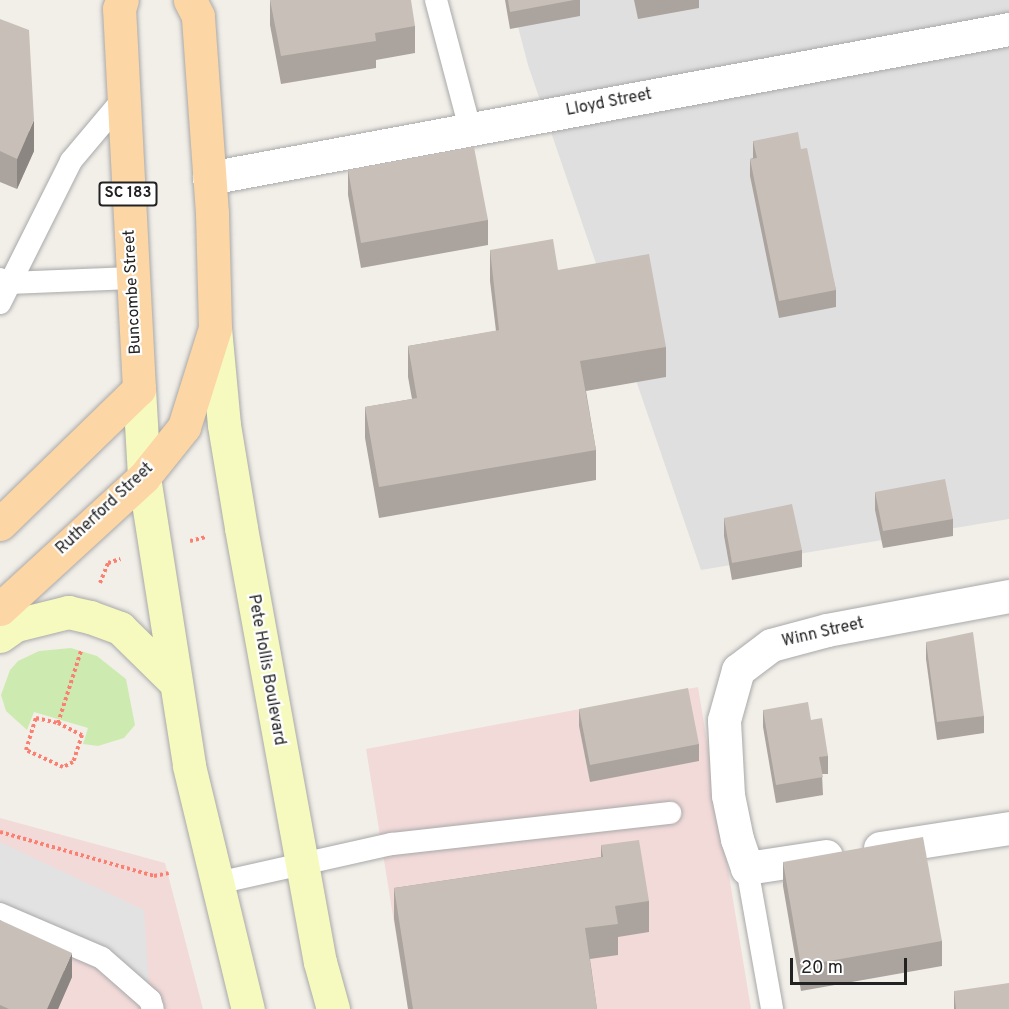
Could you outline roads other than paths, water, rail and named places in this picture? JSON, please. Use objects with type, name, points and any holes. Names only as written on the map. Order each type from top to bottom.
[{"type":"main road","name":"Buncombe Street","points":[[122,0],[119,9],[123,99],[144,477]]},
{"type":"main road","points":[[190,0],[198,16],[209,178],[215,328]]},
{"type":"main road","name":"Rutherford Street","points":[[0,609],[144,477],[184,427],[215,328]]},
{"type":"main road","name":"Pete Hollis Boulevard","points":[[215,328],[224,425],[301,863],[320,962],[333,1009]]},
{"type":"main road","points":[[0,524],[139,389]]},
{"type":"main road","name":"SC 183","points":[[144,477],[189,766],[248,1009]]},
{"type":"main road","points":[[0,636],[16,625],[68,612],[90,617],[120,628],[176,682]]},
{"type":"street","name":"Lloyd Street","points":[[209,178],[1009,29]]},
{"type":"street","name":"Winn Street","points":[[747,868],[736,839],[728,795],[724,720],[738,670],[771,645],[827,630],[1009,596]]},
{"type":"street","points":[[747,868],[1009,828]]},
{"type":"lane","points":[[436,0],[470,129]]},
{"type":"lane","points":[[3,288],[70,161],[123,99]]},
{"type":"lane","points":[[3,288],[132,278]]},
{"type":"lane","points":[[217,883],[392,844],[670,813]]},
{"type":"lane","points":[[747,868],[772,1009]]},
{"type":"lane","points":[[0,914],[102,958],[150,1000],[153,1009]]}]
